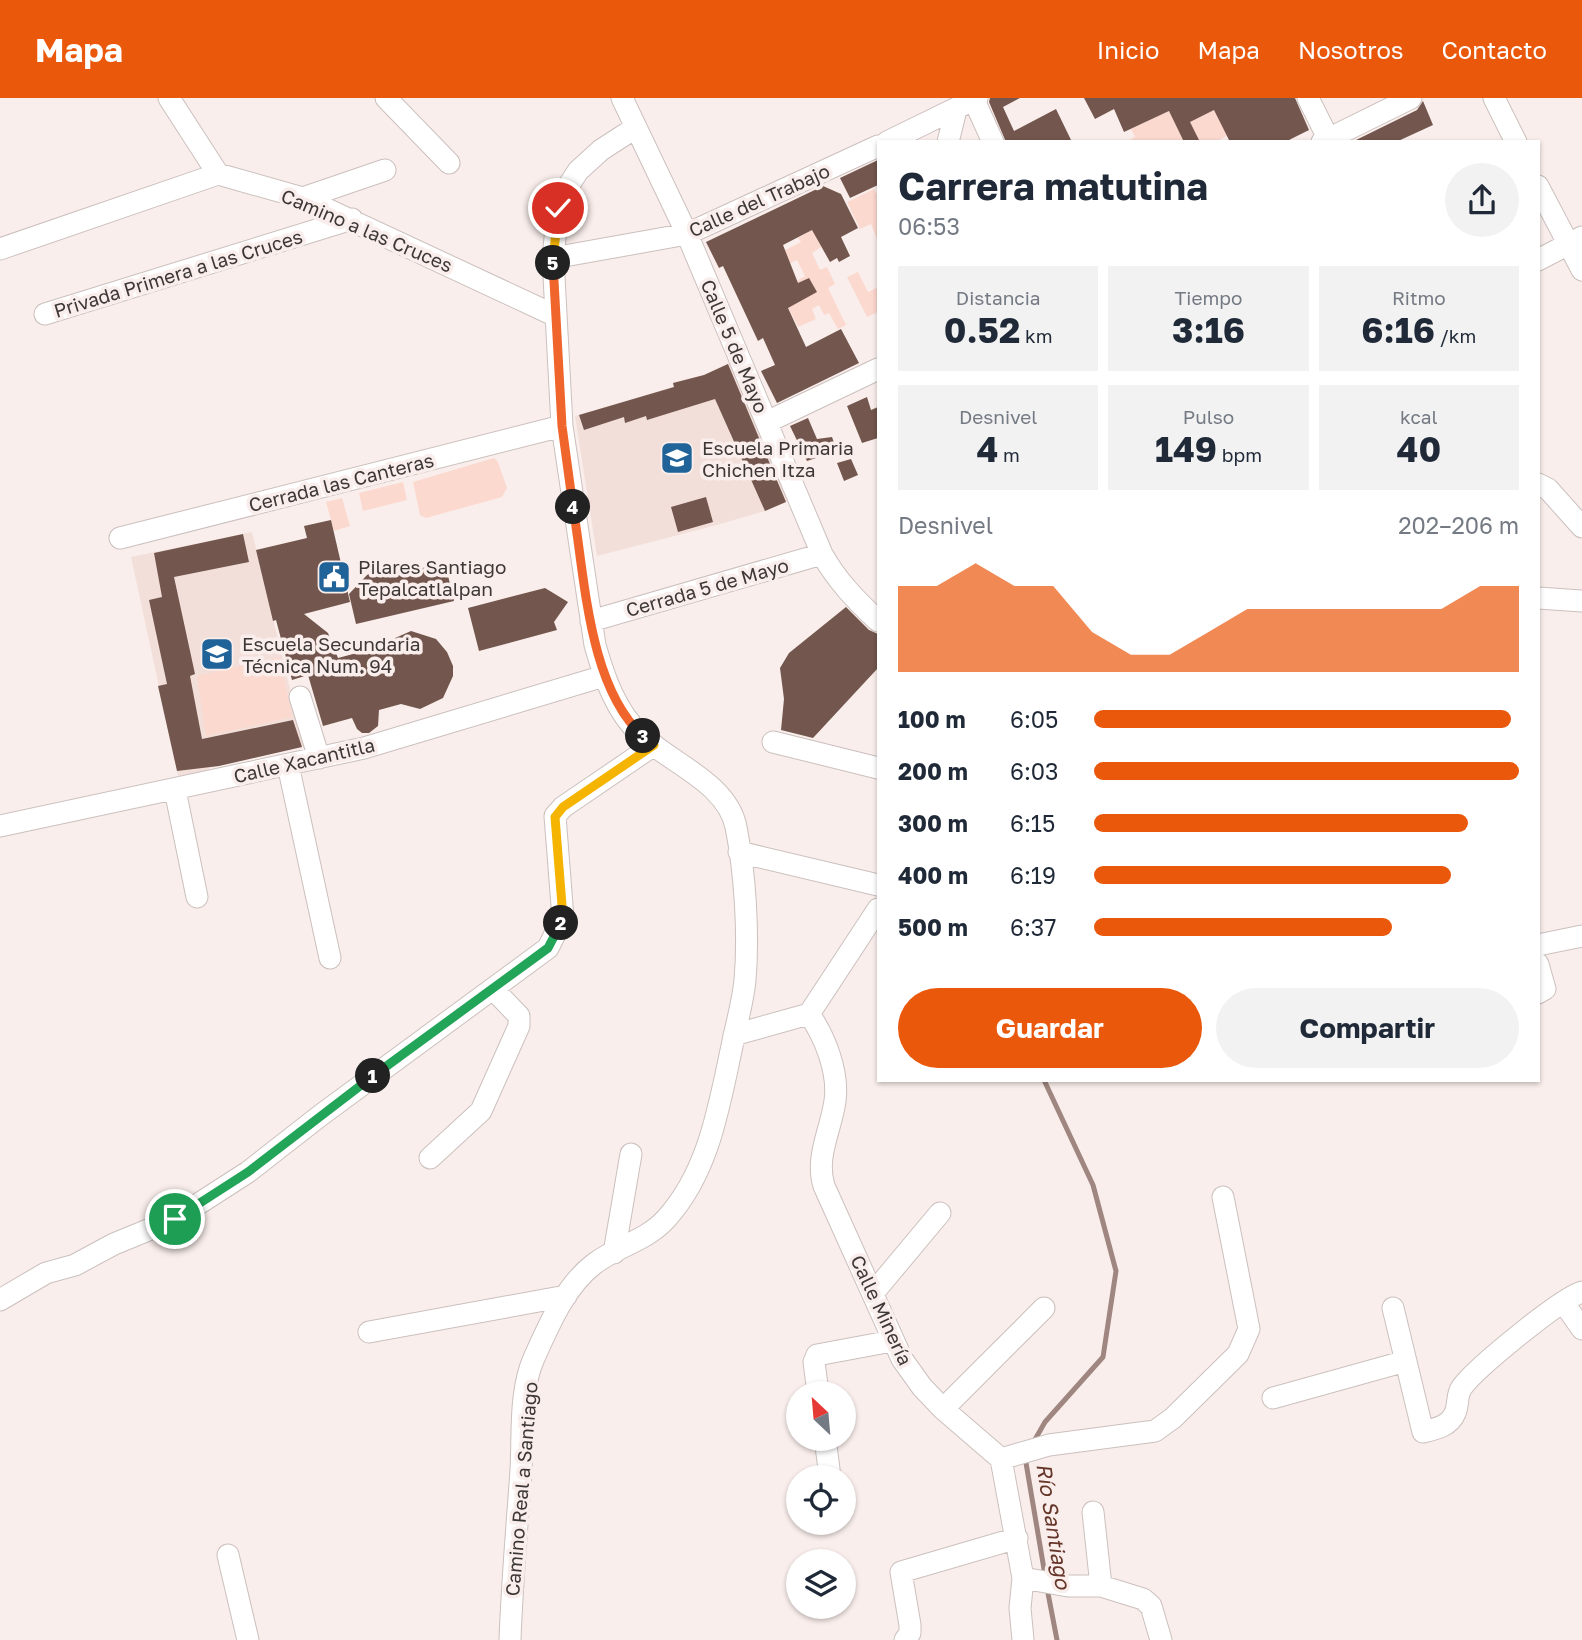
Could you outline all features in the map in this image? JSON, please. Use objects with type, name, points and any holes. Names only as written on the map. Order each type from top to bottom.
[{"type":"street","points":[[0,249],[218,174],[169,98]]},
{"type":"street","points":[[386,98],[449,163]]},
{"type":"street","name":"Calle 5 de Mayo","points":[[622,98],[687,234],[822,554],[842,585],[877,620]]},
{"type":"street","points":[[1308,98],[1327,140]]},
{"type":"street","points":[[1329,140],[1411,98]]},
{"type":"street","points":[[1494,98],[1515,140]]},
{"type":"street","points":[[891,140],[970,101]]},
{"type":"street","points":[[949,140],[970,101]]},
{"type":"street","points":[[970,101],[992,140]]},
{"type":"street","name":"Camino Real a Santiago","points":[[510,1640],[524,1405],[532,1363],[566,1296],[583,1273],[596,1262],[648,1235],[666,1218],[689,1188],[707,1148],[745,983],[747,947],[739,852],[729,804],[654,745],[625,716],[604,676],[592,621],[562,426],[553,258],[558,208],[578,171],[601,150],[635,128]]},
{"type":"street","name":"Calle del Trabajo","points":[[553,258],[687,234],[877,146]]},
{"type":"street","points":[[303,198],[385,170]]},
{"type":"street","name":"Camino a las Cruces","points":[[218,174],[303,198],[556,316]]},
{"type":"street","points":[[1540,189],[1575,240],[1582,270]]},
{"type":"street","name":"Privada Primera a las Cruces","points":[[45,314],[352,219]]},
{"type":"street","points":[[1540,259],[1575,240]]},
{"type":"street","points":[[767,422],[877,369]]},
{"type":"street","name":"Cerrada las Canteras","points":[[120,538],[562,426]]},
{"type":"street","points":[[1540,485],[1548,489],[1582,527]]},
{"type":"street","name":"Cerrada 5 de Mayo","points":[[592,621],[822,554]]},
{"type":"street","points":[[1540,598],[1582,601]]},
{"type":"street","name":"Calle Xacantitla","points":[[0,826],[364,748],[604,676]]},
{"type":"street","points":[[300,697],[319,758]]},
{"type":"street","points":[[773,742],[877,768]]},
{"type":"street","points":[[0,1300],[46,1273],[75,1265],[114,1244],[175,1219],[248,1172],[548,948],[563,918],[555,817],[563,807],[654,745]]},
{"type":"street","points":[[288,765],[330,958]]},
{"type":"street","points":[[175,790],[197,897]]},
{"type":"street","points":[[739,852],[877,885]]},
{"type":"street","points":[[734,1035],[809,1014],[877,911]]},
{"type":"street","points":[[1540,945],[1582,936]]},
{"type":"street","points":[[1540,971],[1545,989],[1540,992]]},
{"type":"street","points":[[430,1158],[481,1111],[519,1026],[519,1016],[494,989]]},
{"type":"street","name":"Calle Minería","points":[[809,1014],[818,1027],[834,1074],[835,1099],[820,1164],[821,1176],[874,1292],[892,1341],[922,1387],[943,1409],[1010,1455]]},
{"type":"street","points":[[614,1253],[631,1154]]},
{"type":"street","points":[[1023,1640],[1020,1608],[1033,1580],[1017,1538],[1010,1455],[1049,1445],[1155,1431],[1173,1418],[1238,1354],[1249,1329],[1223,1197]]},
{"type":"street","points":[[874,1292],[940,1213]]},
{"type":"street","points":[[1393,1308],[1423,1432],[1441,1427],[1455,1414],[1460,1389],[1480,1367],[1563,1302],[1582,1292]]},
{"type":"street","points":[[369,1332],[566,1296]]},
{"type":"street","points":[[1563,1302],[1582,1329]]},
{"type":"street","points":[[943,1409],[1044,1308]]},
{"type":"street","points":[[816,1381],[814,1363],[817,1355],[892,1341]]},
{"type":"street","points":[[1273,1398],[1405,1362]]},
{"type":"street","points":[[1093,1513],[1101,1586]]},
{"type":"street","points":[[905,1640],[910,1633],[901,1572],[1017,1538]]},
{"type":"street","points":[[228,1555],[248,1640]]},
{"type":"street","points":[[1033,1580],[1068,1586],[1101,1586],[1143,1599],[1151,1606],[1161,1640]]},
{"type":"shaded area","points":[[1226,104],[1229,135],[1219,140],[1198,140],[1186,115],[1198,118]]},
{"type":"shaded area","points":[[1169,111],[1183,140],[1130,140],[1135,137],[1131,129]]},
{"type":"shaded area","points":[[874,189],[877,194],[877,239],[871,224],[860,229],[847,202]]},
{"type":"shaded area","points":[[803,224],[831,229],[816,237],[821,247],[812,253],[820,270],[827,267],[835,284],[828,288],[846,325],[838,329],[829,313],[824,315],[819,305],[812,309],[816,319],[798,327],[780,291],[805,276],[797,260],[771,272],[765,260],[801,242],[798,238],[807,233]]},
{"type":"shaded area","points":[[858,272],[868,292],[877,288],[877,312],[867,317],[847,277]]},
{"type":"shaded area","name":"Escuela Primaria Chichen Itza","points":[[731,362],[792,499],[765,511],[597,556],[575,416],[673,387],[673,383],[704,375]]},
{"type":"shaded area","points":[[494,458],[507,488],[502,497],[426,518],[420,515],[413,482]]},
{"type":"shaded area","points":[[403,482],[407,500],[363,511],[359,493]]},
{"type":"shaded area","points":[[342,498],[350,526],[334,531],[326,502]]},
{"type":"shaded area","name":"Escuela Secundaria Técnica Num. 94","points":[[252,532],[304,746],[209,768],[211,777],[180,784],[131,557]]},
{"type":"shaded area","points":[[280,657],[292,717],[206,736],[197,676]]},
{"type":"building","points":[[990,98],[1020,98],[1003,107],[1014,131],[1056,109],[1071,140],[1005,140],[989,102]]},
{"type":"building","points":[[1084,98],[1295,98],[1309,130],[1289,140],[1229,140],[1214,110],[1190,122],[1199,140],[1183,140],[1169,111],[1124,132],[1114,109],[1095,119]]},
{"type":"building","points":[[1423,101],[1433,125],[1400,140],[1356,140],[1417,110]]},
{"type":"building","points":[[877,160],[877,185],[850,198],[840,178]]},
{"type":"building","points":[[823,186],[841,194],[858,228],[841,237],[850,256],[839,262],[837,258],[830,262],[812,230],[783,245],[798,283],[809,278],[817,292],[788,308],[806,347],[841,329],[859,363],[777,403],[761,371],[775,365],[763,338],[758,341],[723,266],[719,268],[706,242]]},
{"type":"building","points":[[728,364],[786,502],[765,511],[715,399],[647,420],[646,416],[625,423],[624,417],[584,430],[579,415],[674,387],[673,383],[704,375]]},
{"type":"building","points":[[867,397],[871,410],[877,407],[877,438],[862,443],[847,406]]},
{"type":"building","points":[[808,418],[817,439],[832,437],[837,451],[807,461],[790,426]]},
{"type":"building","points":[[851,459],[858,475],[844,481],[837,463]]},
{"type":"building","points":[[706,497],[713,522],[678,532],[671,507]]},
{"type":"building","points":[[331,520],[350,602],[304,614],[328,633],[338,658],[368,650],[411,631],[436,639],[447,652],[453,666],[453,676],[443,698],[420,709],[401,704],[379,710],[378,726],[369,733],[362,733],[357,729],[352,718],[323,726],[308,675],[292,680],[276,620],[273,621],[256,550],[307,538],[304,526]]},
{"type":"building","points":[[243,534],[249,562],[174,577],[195,674],[190,676],[202,739],[293,720],[302,747],[219,766],[177,771],[158,686],[167,684],[149,600],[162,597],[154,553]]},
{"type":"building","points":[[445,563],[454,601],[356,624],[349,594],[367,575],[375,571],[387,576]]},
{"type":"building","points":[[545,588],[568,602],[554,622],[557,630],[479,651],[468,608]]},
{"type":"building","points":[[846,607],[869,630],[877,634],[877,669],[813,738],[781,730],[784,699],[780,668],[789,653]]},
{"type":"waterway","name":"Río Santiago","points":[[1033,1443],[1045,1422],[1103,1357],[1116,1271],[1093,1185],[1045,1082]]},
{"type":"waterway","name":"Río Santiago","points":[[1025,1457],[1045,1575]]},
{"type":"waterway","name":"Río Santiago","points":[[1047,1588],[1057,1640]]},
{"type":"place","name":"Escuela Primaria Chichen Itza","points":[[677,458]]},
{"type":"place","name":"Pilares Santiago Tepalcatlalpan","points":[[334,577]]},
{"type":"place","name":"Escuela Secundaria Técnica Num. 94","points":[[217,654]]},
{"type":"route","points":[[175,1219],[248,1172],[548,948],[563,918],[554,831],[555,817],[563,807],[654,745],[640,734],[625,716],[604,676],[595,645],[562,426],[553,258],[558,208]]}]
